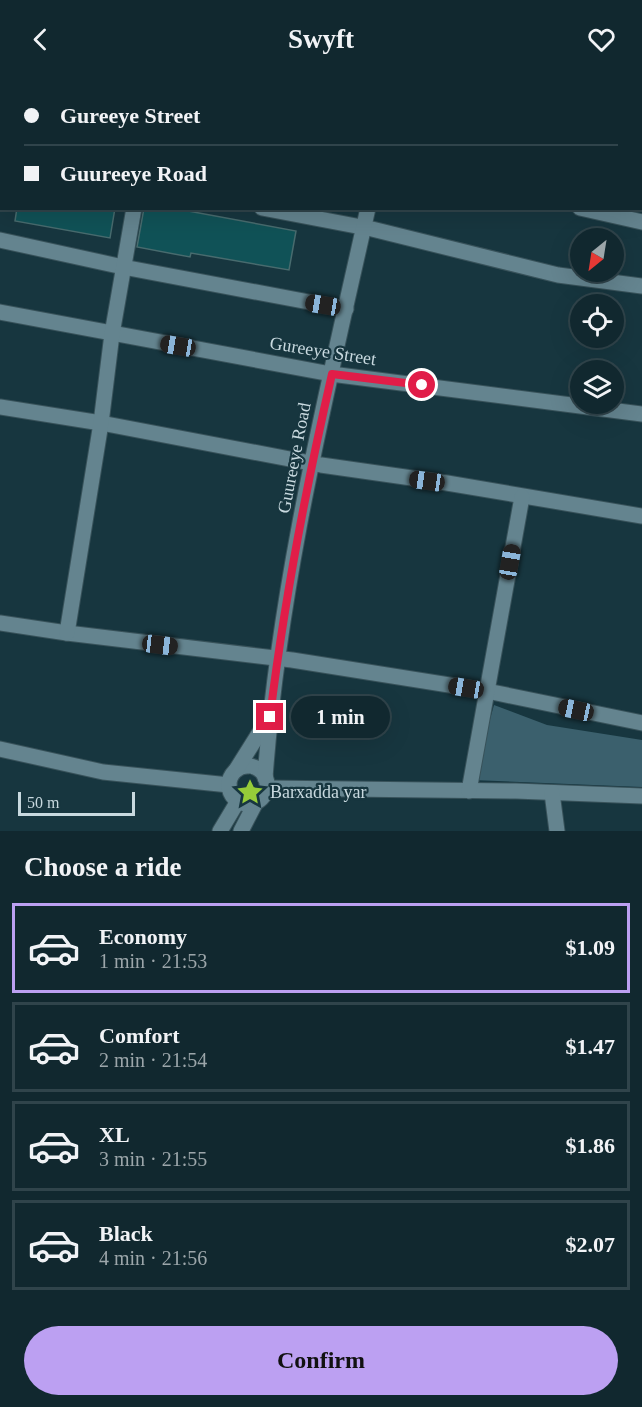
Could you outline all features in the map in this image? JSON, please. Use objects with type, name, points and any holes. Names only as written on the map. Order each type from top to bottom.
[{"type":"street","points":[[67,633],[101,423],[112,334],[134,210]]},
{"type":"street","points":[[273,210],[364,227],[558,275],[642,286]]},
{"type":"street","name":"Guureeye Road","points":[[266,783],[270,717],[277,658],[311,463],[368,210]]},
{"type":"street","points":[[589,210],[642,222]]},
{"type":"street","points":[[0,240],[123,267],[346,309]]},
{"type":"street","name":"Gureeye Street","points":[[0,312],[332,374],[642,414]]},
{"type":"street","points":[[0,406],[311,463],[642,516]]},
{"type":"street","points":[[469,790],[522,497]]},
{"type":"street","points":[[0,623],[277,658],[487,691],[642,723]]},
{"type":"street","points":[[256,802],[238,801],[233,797],[229,785],[232,774],[270,717]]},
{"type":"street","points":[[0,749],[103,772],[229,785]]},
{"type":"street","points":[[236,770],[252,766],[262,773],[266,783],[265,794],[256,802],[242,831]]},
{"type":"street","points":[[266,783],[642,796]]},
{"type":"street","points":[[552,793],[557,831]]},
{"type":"street","points":[[220,831],[238,801]]},
{"type":"shaded area","points":[[494,705],[547,725],[642,740],[642,787],[473,780]]},
{"type":"building","points":[[17,210],[115,210],[110,238],[15,221]]},
{"type":"building","points":[[144,210],[183,210],[296,231],[289,270],[191,253],[190,257],[137,247]]},
{"type":"place","name":"Barxadda yar","points":[[250,792]]},
{"type":"route","points":[[270,717],[277,658],[311,463],[332,374],[422,385]]}]
